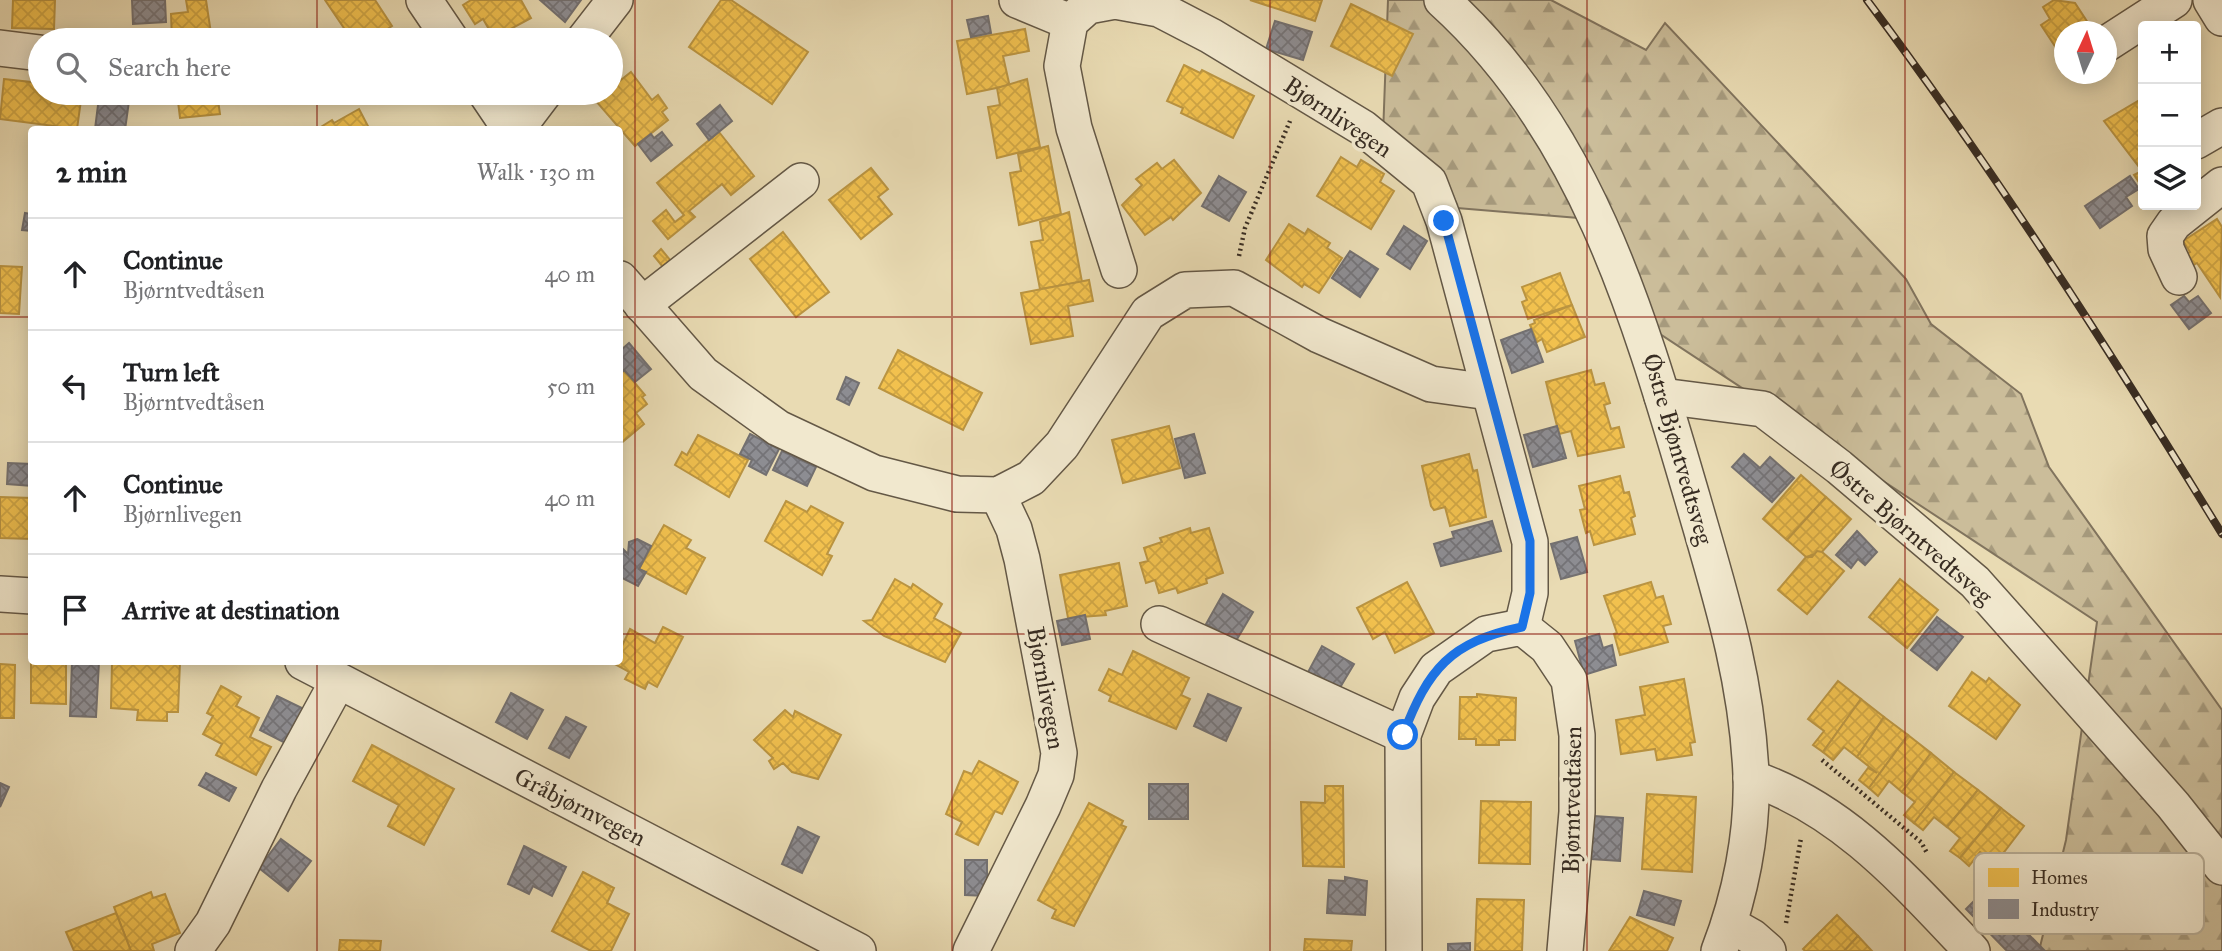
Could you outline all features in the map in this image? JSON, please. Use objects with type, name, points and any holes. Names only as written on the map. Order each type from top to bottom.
[{"type":"street","points":[[425,0],[443,28]]},
{"type":"street","points":[[593,28],[615,0]]},
{"type":"street","points":[[1017,0],[1070,22],[1062,66],[1074,128],[1119,270]]},
{"type":"street","name":"Østre Bjøntvedtsveg","points":[[1442,0],[1492,49],[1513,74],[1569,159],[1616,264],[1662,396],[1736,649],[1747,711],[1751,778],[1741,872],[1724,938]]},
{"type":"street","points":[[2117,37],[2174,0]]},
{"type":"street","points":[[2211,0],[2222,18]]},
{"type":"street","name":"Bjørnlivegen","points":[[1070,22],[1088,6],[1115,1],[1158,9],[1211,36],[1363,128],[1429,182],[1444,221],[1489,392]]},
{"type":"street","points":[[0,48],[28,52]]},
{"type":"street","points":[[495,105],[510,126]]},
{"type":"street","points":[[516,126],[534,105]]},
{"type":"street","points":[[2201,138],[2222,126]]},
{"type":"street","points":[[642,305],[801,181]]},
{"type":"street","points":[[2179,277],[2166,249],[2165,236],[2174,223],[2222,185]]},
{"type":"street","points":[[623,283],[704,374],[778,428],[874,473],[957,494],[998,495],[1031,478],[1062,445],[1148,313],[1185,290],[1234,288],[1319,335],[1431,384],[1489,392],[1530,541],[1530,593],[1522,627],[1486,634],[1436,669],[1417,698],[1403,735],[1404,951]]},
{"type":"street","name":"Østre Bjørntvedtsveg","points":[[1662,396],[1763,409],[1839,467],[1975,582],[2174,804],[2222,867]]},
{"type":"street","name":"Bjørnlivegen","points":[[971,951],[1048,796],[1056,775],[1059,753],[1022,559],[1014,529],[998,495]]},
{"type":"street","points":[[0,594],[28,596]]},
{"type":"street","points":[[1159,624],[1403,735]]},
{"type":"street","name":"Bjørntvedtåsen","points":[[1522,627],[1547,647],[1569,680],[1577,735],[1577,812],[1565,951]]},
{"type":"street","name":"Gråbjørnvegen","points":[[309,665],[858,951]]},
{"type":"street","points":[[193,951],[213,923],[279,789],[338,681]]},
{"type":"street","points":[[1751,778],[1780,788],[1853,833],[1885,859],[1972,951]]},
{"type":"street","points":[[1724,938],[1777,938]]},
{"type":"path","points":[[1241,240],[1286,129]]},
{"type":"path","points":[[1777,938],[1810,806]]},
{"type":"green space","points":[[1388,0],[1551,0],[1646,50],[1665,23],[1906,279],[1931,324],[2021,394],[2049,467],[2222,710],[2222,951],[2039,951],[2043,934],[2204,934],[2204,853],[2063,853],[2097,622],[1651,328],[1615,221],[1433,206],[1383,135]]},
{"type":"building: Homes","points":[[13,0],[55,0],[54,28],[12,28]]},
{"type":"building: Homes","points":[[186,0],[206,0],[210,28],[172,28],[171,14],[188,12]]},
{"type":"building: Homes","points":[[325,0],[375,0],[392,26],[389,28],[344,28]]},
{"type":"building: Homes","points":[[471,0],[521,0],[531,18],[512,28],[488,28],[483,19],[475,24],[463,5]]},
{"type":"building: Homes","points":[[721,0],[731,0],[808,52],[772,104],[689,47]]},
{"type":"building: Homes","points":[[1250,0],[1322,0],[1315,21]]},
{"type":"building: Homes","points":[[2054,0],[2075,3],[2087,21],[2054,21],[2054,45],[2041,25],[2050,19],[2043,7]]},
{"type":"building: Homes","points":[[1351,4],[1413,34],[1392,76],[1331,46]]},
{"type":"building: Homes","points":[[1025,29],[1029,51],[1003,56],[1009,83],[1006,86],[967,94],[957,41]]},
{"type":"building: Homes","points":[[1184,65],[1200,73],[1202,70],[1254,96],[1233,138],[1181,113],[1183,108],[1167,101]]},
{"type":"building: Homes","points":[[631,72],[652,100],[658,95],[667,108],[662,112],[668,120],[635,146],[623,132],[623,126],[618,126],[599,105],[623,105],[623,78]]},
{"type":"building: Homes","points":[[4,79],[28,82],[28,105],[80,105],[77,126],[54,126],[0,119]]},
{"type":"building: Homes","points":[[1027,79],[1040,147],[997,158],[988,107],[1000,105],[997,88]]},
{"type":"building: Homes","points":[[2138,101],[2138,166],[2104,121]]},
{"type":"building: Homes","points":[[178,105],[219,105],[220,114],[180,118]]},
{"type":"building: Homes","points":[[359,109],[368,126],[322,126],[332,120],[334,123]]},
{"type":"building: Homes","points":[[719,132],[754,176],[731,195],[722,184],[689,211],[695,217],[668,239],[653,221],[666,210],[675,222],[684,215],[657,183]]},
{"type":"building: Homes","points":[[1048,146],[1061,214],[1019,225],[1010,173],[1021,171],[1018,154]]},
{"type":"building: Homes","points":[[1341,157],[1357,167],[1361,160],[1384,174],[1380,182],[1394,191],[1371,229],[1317,196]]},
{"type":"building: Homes","points":[[1174,160],[1201,193],[1173,220],[1171,217],[1145,235],[1122,205],[1142,185],[1136,179],[1157,163],[1162,169]]},
{"type":"building: Homes","points":[[871,168],[888,189],[878,197],[892,214],[861,239],[829,200]]},
{"type":"building: Homes","points":[[1069,212],[1082,282],[1040,289],[1031,242],[1043,240],[1040,222]]},
{"type":"building: Homes","points":[[2217,219],[2222,227],[2220,297],[2197,263],[2192,266],[2184,255],[2190,252],[2183,241]]},
{"type":"building: Homes","points":[[1289,224],[1305,234],[1308,229],[1330,243],[1327,248],[1342,258],[1319,293],[1304,284],[1302,287],[1266,260]]},
{"type":"building: Homes","points":[[783,232],[829,292],[796,317],[750,259]]},
{"type":"building: Homes","points":[[661,249],[671,261],[663,267],[654,256]]},
{"type":"building: Homes","points":[[0,266],[22,267],[19,314],[0,313]]},
{"type":"building: Homes","points":[[1560,273],[1572,305],[1528,319],[1522,302],[1527,300],[1522,287]]},
{"type":"building: Homes","points":[[1089,280],[1093,301],[1068,306],[1073,336],[1031,344],[1021,293]]},
{"type":"building: Homes","points":[[1572,305],[1585,337],[1547,352],[1542,339],[1537,342],[1530,325],[1535,323],[1534,320]]},
{"type":"building: Homes","points":[[898,350],[982,393],[963,430],[879,388]]},
{"type":"building: Homes","points":[[1591,370],[1595,385],[1604,383],[1610,403],[1604,405],[1611,429],[1619,427],[1624,447],[1578,456],[1571,431],[1559,434],[1546,382]]},
{"type":"building: Homes","points":[[623,371],[645,395],[642,397],[647,404],[636,413],[644,424],[623,442]]},
{"type":"building: Homes","points":[[1169,426],[1180,468],[1123,483],[1112,440]]},
{"type":"building: Homes","points":[[698,435],[748,460],[729,497],[675,465],[682,452],[687,455]]},
{"type":"building: Homes","points":[[1469,454],[1473,471],[1477,470],[1486,517],[1450,526],[1445,507],[1434,510],[1431,506],[1422,466]]},
{"type":"building: Homes","points":[[1801,475],[1826,497],[1787,540],[1763,519]]},
{"type":"building: Homes","points":[[1620,476],[1624,493],[1629,492],[1635,516],[1631,518],[1635,534],[1594,545],[1590,531],[1586,533],[1580,510],[1585,509],[1579,486]]},
{"type":"building: Homes","points":[[0,497],[28,498],[28,539],[0,538]]},
{"type":"building: Homes","points":[[1826,497],[1851,519],[1822,552],[1806,557],[1787,540]]},
{"type":"building: Homes","points":[[786,501],[807,512],[811,506],[843,523],[827,554],[832,556],[822,575],[765,541]]},
{"type":"building: Homes","points":[[664,525],[691,540],[686,548],[705,558],[686,594],[639,569]]},
{"type":"building: Homes","points":[[1190,528],[1191,533],[1209,528],[1223,573],[1206,579],[1207,583],[1178,593],[1176,588],[1159,593],[1155,580],[1146,583],[1140,563],[1148,561],[1144,548],[1162,542],[1160,538]]},
{"type":"building: Homes","points":[[1817,551],[1822,552],[1844,571],[1807,614],[1778,590],[1806,557],[1812,557]]},
{"type":"building: Homes","points":[[1119,563],[1127,606],[1105,611],[1106,615],[1068,618],[1060,575]]},
{"type":"building: Homes","points":[[895,579],[911,588],[913,584],[942,604],[934,618],[961,633],[945,662],[884,636],[864,621],[872,620]]},
{"type":"building: Homes","points":[[1900,579],[1938,610],[1907,648],[1869,617]]},
{"type":"building: Homes","points":[[1407,582],[1434,633],[1395,653],[1385,632],[1373,639],[1357,608]]},
{"type":"building: Homes","points":[[1651,582],[1656,598],[1663,596],[1671,624],[1663,626],[1668,642],[1620,655],[1614,634],[1617,633],[1604,596]]},
{"type":"building: Homes","points":[[663,627],[683,637],[657,687],[648,682],[645,689],[625,679],[629,672],[617,665],[623,665],[623,644],[630,629],[655,643]]},
{"type":"building: Homes","points":[[1133,651],[1189,678],[1181,695],[1190,699],[1176,729],[1109,701],[1111,696],[1099,690],[1109,669],[1122,675]]},
{"type":"building: Homes","points":[[0,664],[15,665],[14,718],[0,718]]},
{"type":"building: Homes","points":[[31,665],[66,665],[66,704],[31,703]]},
{"type":"building: Homes","points":[[112,665],[180,665],[178,712],[167,712],[167,721],[137,720],[138,710],[111,708]]},
{"type":"building: Homes","points":[[1972,672],[1986,682],[1989,678],[2020,705],[1996,739],[1949,706]]},
{"type":"building: Homes","points":[[1684,679],[1695,742],[1690,743],[1692,755],[1657,760],[1655,749],[1621,754],[1616,720],[1645,715],[1640,687]]},
{"type":"building: Homes","points":[[1838,681],[1861,699],[1823,752],[1813,745],[1824,731],[1808,719]]},
{"type":"building: Homes","points":[[221,686],[241,697],[236,706],[259,718],[250,737],[271,747],[256,775],[216,755],[222,744],[203,734],[213,716],[207,713]]},
{"type":"building: Homes","points":[[1477,694],[1516,698],[1515,740],[1499,740],[1499,745],[1476,745],[1476,739],[1459,739],[1460,697],[1477,697]]},
{"type":"building: Homes","points":[[1861,699],[1884,717],[1857,757],[1844,747],[1833,760],[1823,752]]},
{"type":"building: Homes","points":[[785,710],[793,717],[795,711],[841,735],[818,779],[792,772],[783,763],[774,769],[769,761],[773,758],[754,740]]},
{"type":"building: Homes","points":[[1884,717],[1908,735],[1869,788],[1859,780],[1868,768],[1877,773],[1857,757]]},
{"type":"building: Homes","points":[[1908,735],[1931,753],[1902,792],[1889,781],[1878,796],[1869,788]]},
{"type":"building: Homes","points":[[372,745],[454,789],[424,845],[388,826],[399,805],[353,781]]},
{"type":"building: Homes","points":[[1931,753],[1954,772],[1914,823],[1904,815],[1915,802],[1902,792]]},
{"type":"building: Homes","points":[[979,761],[1018,782],[1002,814],[995,811],[978,845],[956,834],[962,822],[946,814],[964,771],[972,774]]},
{"type":"building: Homes","points":[[1954,772],[1978,790],[1947,827],[1934,817],[1923,830],[1914,823]]},
{"type":"building: Homes","points":[[1325,786],[1343,786],[1344,867],[1303,866],[1301,802],[1325,803]]},
{"type":"building: Homes","points":[[1978,790],[2001,808],[1960,858],[1950,851],[1960,838],[1947,827]]},
{"type":"building: Homes","points":[[1647,794],[1696,797],[1692,872],[1642,869]]},
{"type":"building: Homes","points":[[1481,801],[1531,802],[1530,864],[1479,863]]},
{"type":"building: Homes","points":[[1089,803],[1123,821],[1121,825],[1126,827],[1074,926],[1052,918],[1056,910],[1038,900]]},
{"type":"building: Homes","points":[[2001,808],[2024,826],[2003,853],[1974,853],[1974,860],[1969,866],[1960,858]]},
{"type":"building: Homes","points":[[583,872],[614,888],[607,903],[629,914],[611,951],[591,951],[552,931]]},
{"type":"building: Homes","points":[[151,892],[153,898],[165,894],[180,933],[152,944],[154,951],[131,951],[114,907]]},
{"type":"building: Homes","points":[[1477,899],[1524,900],[1522,951],[1475,951]]},
{"type":"building: Homes","points":[[116,913],[131,951],[74,951],[66,932]]},
{"type":"building: Homes","points":[[1837,915],[1858,936],[1844,951],[1805,951],[1803,949]]},
{"type":"building: Homes","points":[[1630,917],[1673,938],[1667,951],[1609,951]]},
{"type":"building: Homes","points":[[1858,936],[1872,951],[1844,951]]},
{"type":"building: Homes","points":[[1305,939],[1352,941],[1351,951],[1304,951]]},
{"type":"building: Homes","points":[[340,940],[381,941],[380,951],[339,951]]},
{"type":"building: Industry","points":[[132,0],[165,0],[166,22],[133,24]]},
{"type":"building: Industry","points":[[540,0],[581,0],[565,22]]},
{"type":"building: Industry","points":[[988,16],[991,33],[971,37],[967,20]]},
{"type":"building: Industry","points":[[1275,21],[1312,32],[1303,60],[1266,49]]},
{"type":"building: Industry","points":[[98,105],[128,105],[126,126],[95,126]]},
{"type":"building: Industry","points":[[720,105],[732,121],[709,140],[697,124]]},
{"type":"building: Industry","points":[[662,132],[672,145],[651,161],[638,144],[651,134],[654,138]]},
{"type":"building: Industry","points":[[1219,176],[1246,192],[1229,221],[1202,206]]},
{"type":"building: Industry","points":[[2130,176],[2138,188],[2126,197],[2132,206],[2100,228],[2085,206]]},
{"type":"building: Industry","points":[[25,213],[28,213],[28,231],[22,230]]},
{"type":"building: Industry","points":[[1404,226],[1427,241],[1410,269],[1387,254]]},
{"type":"building: Industry","points":[[1350,251],[1378,269],[1360,297],[1332,278]]},
{"type":"building: Industry","points":[[2184,296],[2189,302],[2198,296],[2211,313],[2189,329],[2171,305]]},
{"type":"building: Industry","points":[[1531,329],[1543,362],[1512,373],[1501,340]]},
{"type":"building: Industry","points":[[629,343],[651,369],[635,382],[623,371],[623,348]]},
{"type":"building: Industry","points":[[846,377],[859,383],[849,405],[837,399]]},
{"type":"building: Industry","points":[[1557,426],[1566,458],[1533,467],[1524,435]]},
{"type":"building: Industry","points":[[750,434],[779,449],[766,475],[749,466],[752,460],[740,454]]},
{"type":"building: Industry","points":[[1194,434],[1205,473],[1185,478],[1175,439]]},
{"type":"building: Industry","points":[[782,451],[816,467],[807,486],[773,470]]},
{"type":"building: Industry","points":[[1744,454],[1760,468],[1770,457],[1794,478],[1772,502],[1732,467]]},
{"type":"building: Industry","points":[[8,463],[28,464],[28,486],[7,484]]},
{"type":"building: Industry","points":[[1492,521],[1501,551],[1441,566],[1434,544],[1454,538],[1452,532]]},
{"type":"building: Industry","points":[[1857,531],[1877,552],[1865,565],[1858,559],[1851,568],[1836,555]]},
{"type":"building: Industry","points":[[1577,537],[1587,572],[1561,579],[1551,544]]},
{"type":"building: Industry","points":[[637,539],[651,546],[639,569],[646,572],[638,586],[623,578],[623,549],[628,554],[629,542]]},
{"type":"building: Industry","points":[[1223,594],[1253,612],[1236,641],[1206,624]]},
{"type":"building: Industry","points":[[1085,615],[1090,639],[1062,645],[1057,621]]},
{"type":"building: Industry","points":[[1937,617],[1963,637],[1937,670],[1911,650]]},
{"type":"building: Industry","points":[[1599,634],[1603,648],[1612,645],[1616,665],[1584,675],[1575,641]]},
{"type":"building: Industry","points":[[1322,646],[1354,664],[1338,691],[1307,674]]},
{"type":"building: Industry","points":[[72,665],[99,665],[96,717],[70,716]]},
{"type":"building: Industry","points":[[511,693],[543,710],[527,739],[496,722]]},
{"type":"building: Industry","points":[[1208,694],[1241,708],[1226,741],[1194,726]]},
{"type":"building: Industry","points":[[277,696],[308,711],[291,746],[260,730]]},
{"type":"building: Industry","points":[[566,717],[586,727],[569,758],[549,748]]},
{"type":"building: Industry","points":[[206,773],[236,788],[229,801],[199,785]]},
{"type":"building: Industry","points":[[0,783],[9,787],[0,807]]},
{"type":"building: Industry","points":[[1149,784],[1188,784],[1188,819],[1149,819]]},
{"type":"building: Industry","points":[[1594,816],[1623,818],[1620,861],[1591,859]]},
{"type":"building: Industry","points":[[798,827],[819,837],[802,873],[782,864]]},
{"type":"building: Industry","points":[[281,839],[311,861],[288,891],[259,868]]},
{"type":"building: Industry","points":[[524,846],[566,867],[552,896],[533,886],[529,894],[508,884]]},
{"type":"building: Industry","points":[[965,860],[987,860],[987,896],[965,895]]},
{"type":"building: Industry","points":[[1345,877],[1367,881],[1365,915],[1327,913],[1329,880],[1345,881]]},
{"type":"building: Industry","points":[[1644,891],[1681,901],[1674,925],[1637,915]]},
{"type":"building: Industry","points":[[1974,901],[1974,917],[1966,909]]},
{"type":"building: Industry","points":[[1990,934],[2028,934],[2045,951],[2007,951]]},
{"type":"building: Industry","points":[[1470,943],[1470,951],[1448,951],[1448,944]]},
{"type":"railway","points":[[1867,0],[1961,130],[2050,262],[2222,534]]},
{"type":"route","points":[[1403,735],[1417,698],[1436,669],[1486,634],[1522,627],[1530,593],[1530,541],[1444,221]]}]
